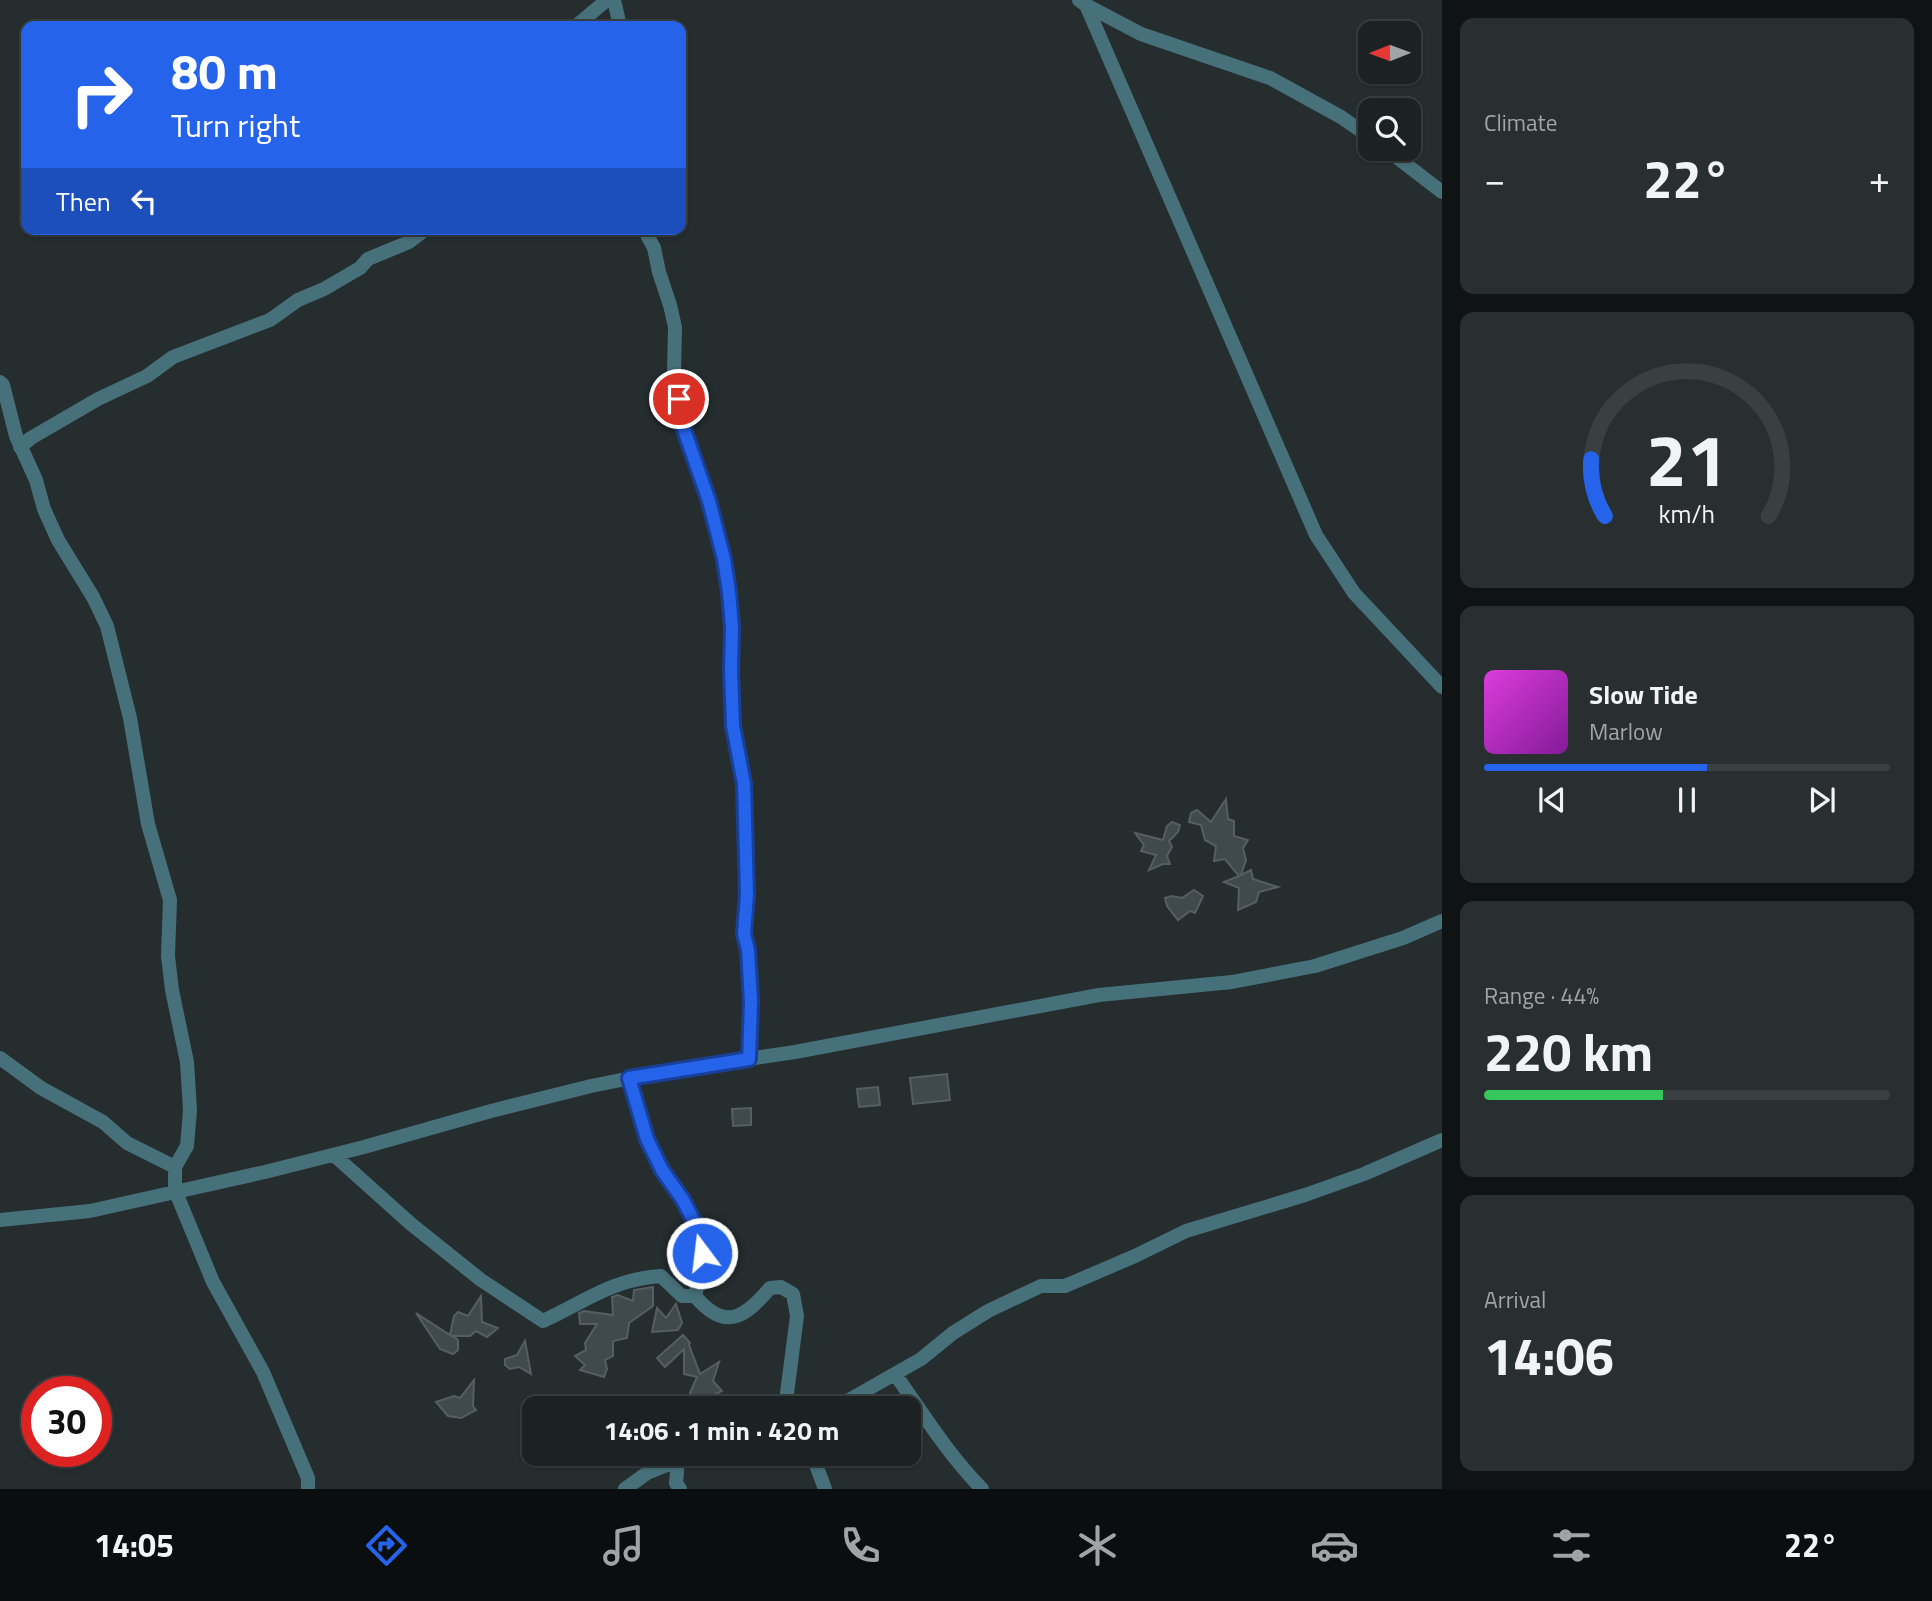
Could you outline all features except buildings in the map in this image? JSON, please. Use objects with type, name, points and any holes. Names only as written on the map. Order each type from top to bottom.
[{"type":"street","points":[[582,21],[607,0]]},
{"type":"street","points":[[614,0],[619,21]]},
{"type":"street","points":[[1083,2],[1141,34],[1270,78],[1358,128]]},
{"type":"street","points":[[1083,2],[1316,535],[1354,593],[1442,687]]},
{"type":"street","points":[[1402,161],[1442,192]]},
{"type":"street","points":[[20,447],[65,418],[148,376],[173,357],[270,320],[298,300],[324,289],[360,268],[368,259],[409,242],[418,235]]},
{"type":"street","points":[[647,235],[654,248],[675,327],[674,374],[682,424],[709,501],[724,559],[729,592],[733,726],[744,784],[747,894],[744,934],[748,950],[751,1002],[749,1059]]},
{"type":"street","points":[[0,382],[20,447],[58,540],[93,597],[107,626],[130,718],[148,824],[170,900],[172,990],[187,1062],[190,1110],[187,1146],[175,1167],[175,1190],[213,1282],[263,1372],[308,1478],[308,1489]]},
{"type":"street","points":[[0,1220],[90,1210],[265,1172],[491,1111],[629,1078],[749,1059],[1099,995],[1269,976],[1353,954],[1403,938],[1442,921]]},
{"type":"street","points":[[0,1058],[33,1083],[103,1122],[127,1143],[175,1167]]},
{"type":"street","points":[[629,1078],[647,1139],[702,1237],[701,1269],[695,1296]]},
{"type":"street","points":[[856,1396],[921,1359],[953,1333],[988,1311],[1041,1286],[1065,1286],[1186,1231],[1353,1178],[1442,1140]]},
{"type":"street","points":[[334,1155],[411,1224],[481,1280],[543,1321],[582,1303],[603,1289],[636,1278],[661,1276],[682,1296],[695,1296]]},
{"type":"street","points":[[695,1296],[708,1312],[725,1319],[741,1315],[759,1302],[771,1288],[781,1287],[793,1294],[797,1316],[787,1396]]},
{"type":"street","points":[[895,1374],[930,1427],[982,1489]]},
{"type":"street","points":[[625,1489],[647,1473],[664,1466]]},
{"type":"street","points":[[677,1466],[676,1483],[680,1489]]},
{"type":"street","points":[[816,1466],[825,1489]]},
{"type":"route","points":[[679,399],[682,424],[709,501],[724,559],[729,592],[733,726],[744,784],[747,894],[744,934],[748,950],[751,1002],[749,1059],[629,1078],[647,1139],[702,1237],[702,1253]]}]
